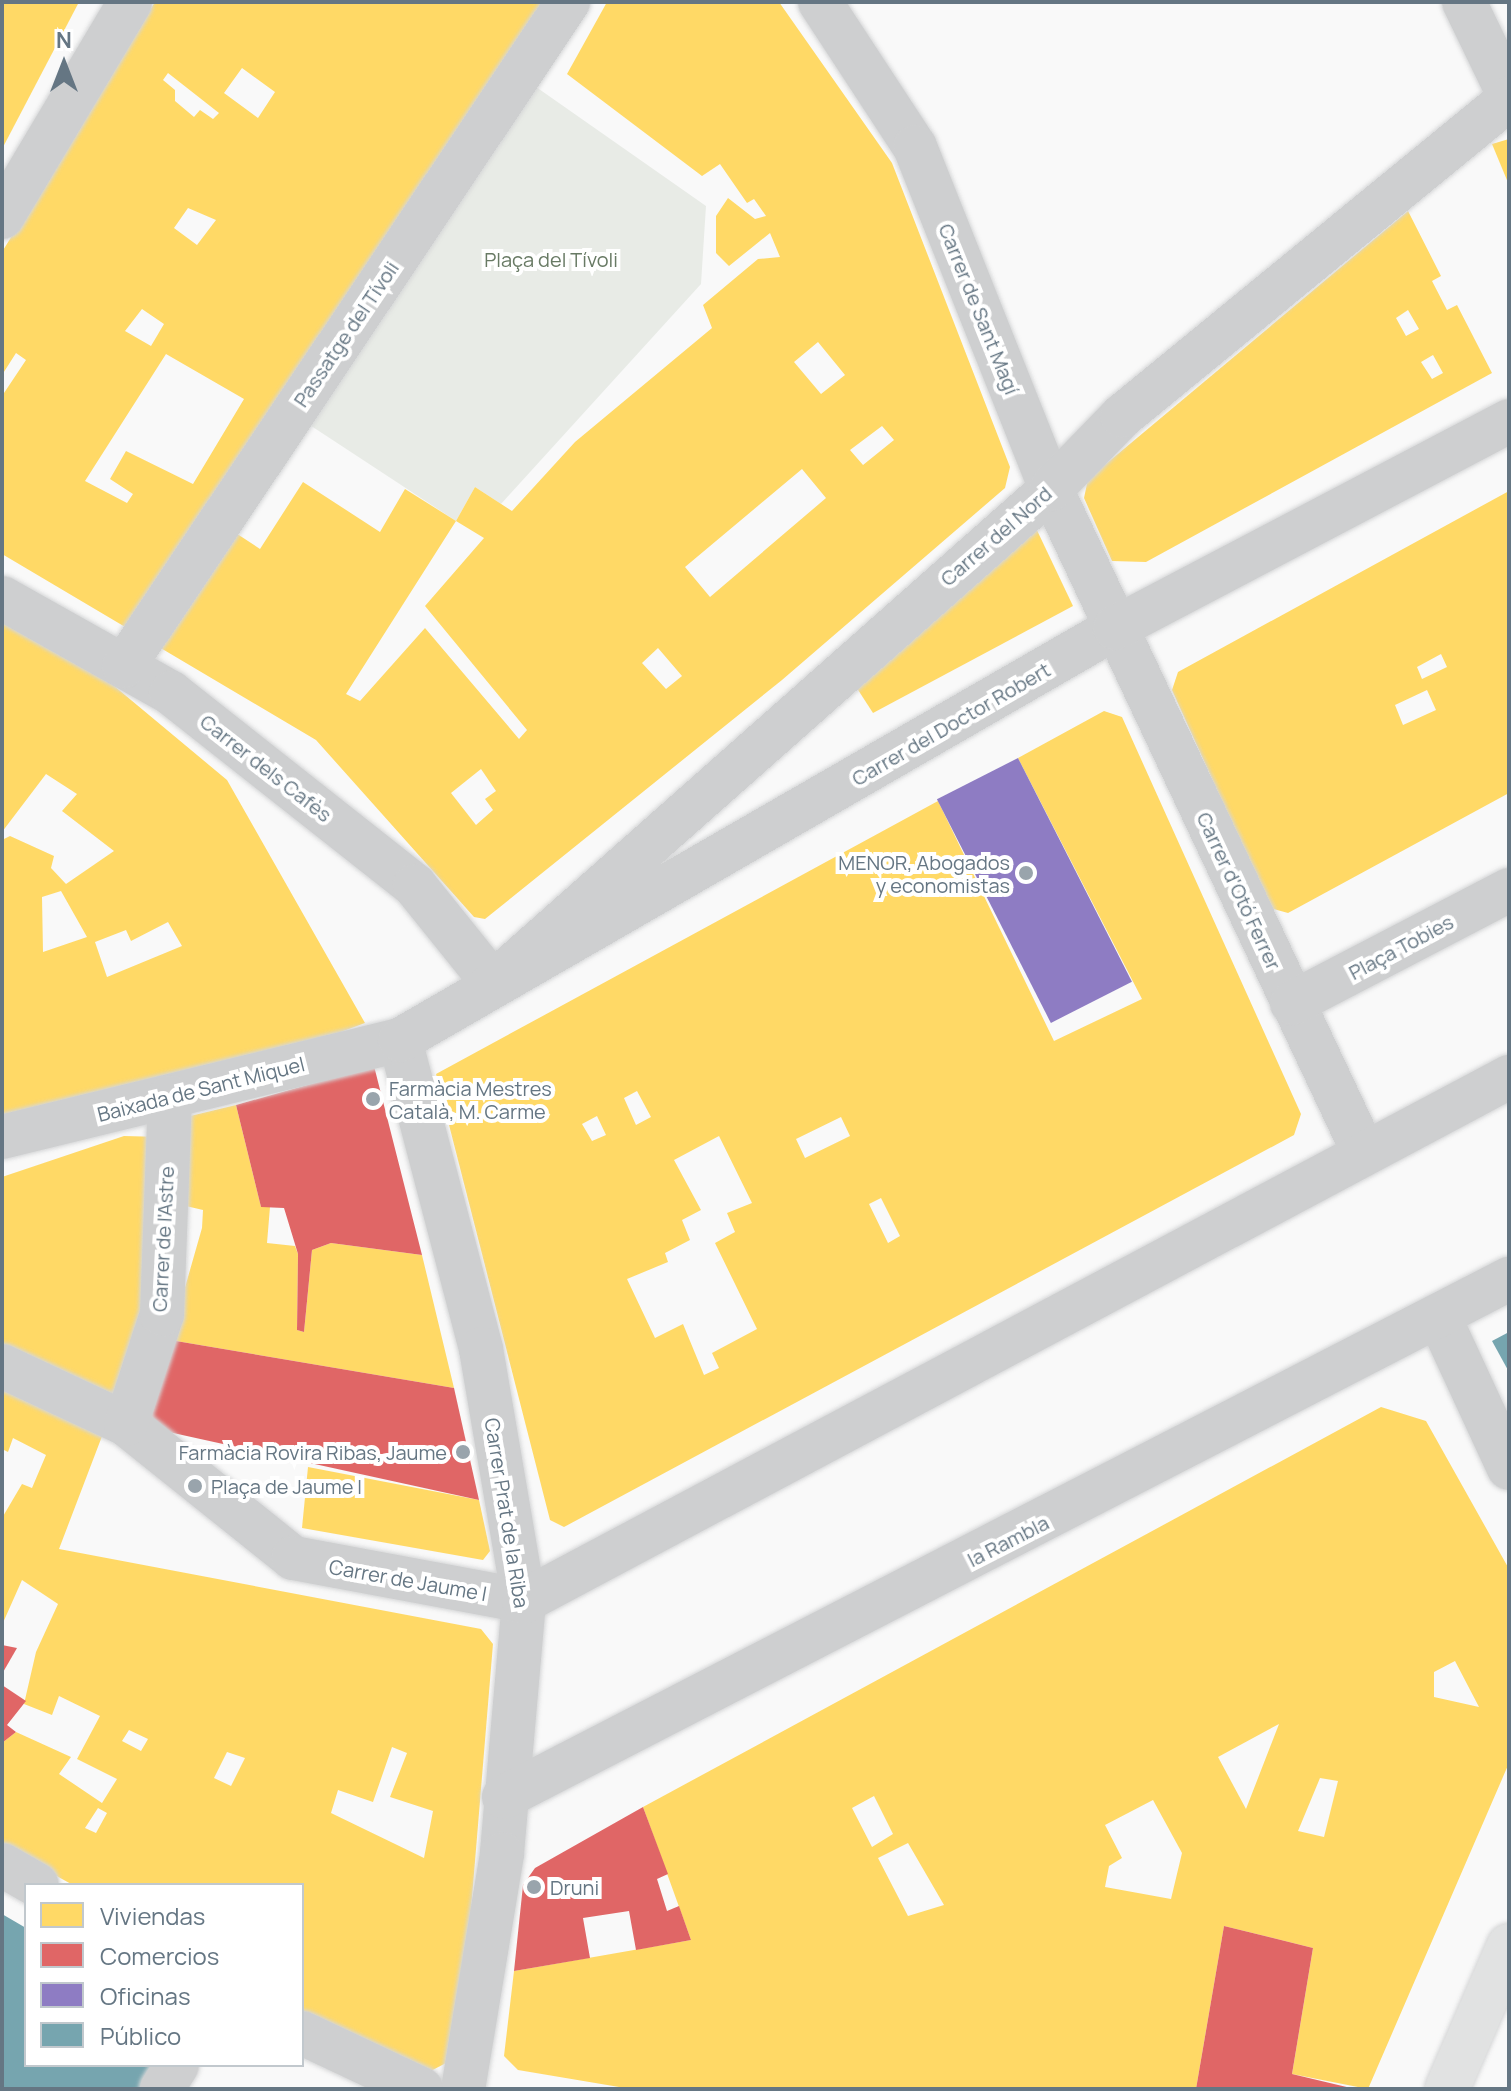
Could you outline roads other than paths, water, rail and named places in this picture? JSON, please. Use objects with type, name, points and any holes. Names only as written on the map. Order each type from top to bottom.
[{"type":"street","points":[[2,217],[130,2]]},
{"type":"street","name":"Passatge del Tívoli","points":[[124,666],[568,2]]},
{"type":"street","name":"Carrer de Sant Magí","points":[[820,2],[915,147],[1051,489],[1115,628]]},
{"type":"street","points":[[1464,2],[1509,97]]},
{"type":"street","name":"Carrer del Nord","points":[[493,983],[1051,489],[1122,416],[1509,97]]},
{"type":"street","name":"Carrer del Doctor Robert","points":[[400,1040],[493,983],[1115,628],[1509,421]]},
{"type":"street","name":"Carrer dels Cafès","points":[[2,598],[171,693],[415,886],[493,983]]},
{"type":"street","name":"Carrer d'Otó Ferrer","points":[[1115,628],[1364,1153]]},
{"type":"street","name":"Plaça Tobies","points":[[1292,1003],[1509,890]]},
{"type":"street","name":"Baixada de Sant Miquel","points":[[2,1137],[400,1040]]},
{"type":"street","name":"Carrer Prat de la Riba","points":[[400,1040],[481,1349],[524,1601],[504,1797],[502,1854],[463,2089]]},
{"type":"street","points":[[524,1601],[1509,1077]]},
{"type":"street","name":"Carrer de l'Astre","points":[[126,1424],[162,1314],[170,1097]]},
{"type":"street","name":"la Rambla","points":[[504,1797],[1440,1319],[1509,1279]]},
{"type":"street","points":[[1440,1319],[1509,1468]]},
{"type":"street","points":[[2,1366],[126,1424]]},
{"type":"street","name":"Carrer de Jaume I","points":[[126,1424],[293,1558],[524,1601]]},
{"type":"street","points":[[2,1865],[34,1883]]},
{"type":"street","points":[[1447,2089],[1509,1946]]},
{"type":"street","points":[[304,2034],[421,2089]]},
{"type":"street","points":[[162,2089],[176,2067]]},
{"type":"place","name":"MENOR, Abogados y economistas","points":[[1026,873]]},
{"type":"place","name":"Farmàcia Mestres Català, M. Carme","points":[[373,1099]]},
{"type":"place","name":"Farmàcia Rovira Ribas, Jaume","points":[[463,1452]]},
{"type":"place","name":"Plaça de Jaume I","points":[[195,1486]]},
{"type":"place","name":"Druni","points":[[534,1887]]},
{"type":"park label","name":"Plaça del Tívoli","points":[[551,259]]}]
